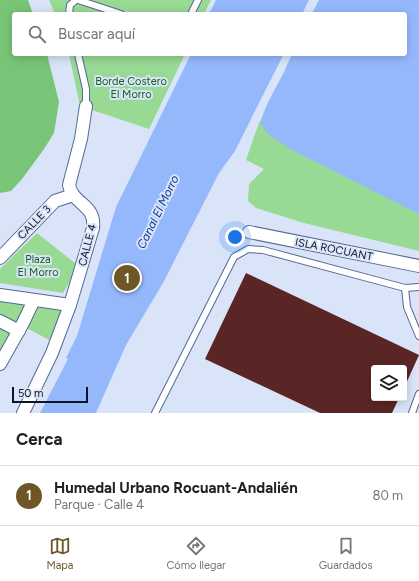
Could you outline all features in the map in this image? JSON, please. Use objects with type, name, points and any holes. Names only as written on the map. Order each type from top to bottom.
[{"type":"street","points":[[73,195],[70,192],[70,178],[81,139],[86,106]]},
{"type":"street","name":"CALLE 3","points":[[0,258],[55,201],[73,195]]},
{"type":"street","name":"CALLE 4","points":[[23,413],[44,372],[70,305],[92,235],[94,221],[89,209],[73,195]]},
{"type":"street","name":"ISLA ROCUANT","points":[[249,232],[419,266]]},
{"type":"street","points":[[0,295],[70,305]]},
{"type":"street","points":[[0,364],[19,331],[34,300]]},
{"type":"street","points":[[0,321],[19,331]]},
{"type":"lane","points":[[69,12],[70,5],[77,0],[115,12]]},
{"type":"lane","points":[[192,12],[198,0]]},
{"type":"lane","points":[[78,56],[86,89],[86,106]]},
{"type":"lane","points":[[155,413],[234,257],[248,249],[263,250],[405,288],[419,288]]},
{"type":"lane","points":[[405,288],[407,307],[419,336]]},
{"type":"lane","points":[[412,413],[419,394]]},
{"type":"green space","points":[[0,0],[28,0],[32,12],[12,12],[12,56],[48,56],[59,102],[54,133],[44,149],[22,179],[11,191],[0,193]]},
{"type":"green space","points":[[49,0],[211,0],[205,12],[54,12]]},
{"type":"green space","points":[[319,0],[419,0],[419,251],[304,223],[256,208],[248,201],[249,184],[264,169],[246,160],[261,117],[291,56],[407,56],[407,12],[313,12]]},
{"type":"green space","name":"Borde Costero El Morro","points":[[69,56],[184,56],[149,129],[80,106]]},
{"type":"green space","name":"Plaza El Morro","points":[[37,233],[76,264],[71,280],[63,293],[0,283],[0,269]]},
{"type":"green space","points":[[0,296],[33,301],[18,330],[0,320]]},
{"type":"green space","points":[[34,301],[69,305],[55,343],[23,326]]},
{"type":"green space","points":[[0,322],[17,332],[0,359]]},
{"type":"water","points":[[216,0],[309,0],[303,12],[210,12]]},
{"type":"water","points":[[319,0],[419,0],[419,214],[292,150],[267,133],[260,122],[267,104],[291,56],[407,56],[407,12],[313,12]]},
{"type":"water","name":"Canal El Morro","points":[[190,56],[283,56],[235,151],[219,173],[163,283],[126,345],[96,413],[40,413],[68,359],[66,358],[77,336],[116,207]]},
{"type":"pier","points":[[283,56],[285,56],[253,120],[251,119]]},
{"type":"pier","points":[[289,56],[291,56],[267,104],[260,122],[258,122],[265,104]]},
{"type":"building","points":[[246,273],[419,355],[407,381],[407,365],[371,365],[371,401],[398,401],[392,413],[320,413],[205,359]]},
{"type":"place","name":"Humedal Urbano Rocuant-Andalién","points":[[127,278]]}]
